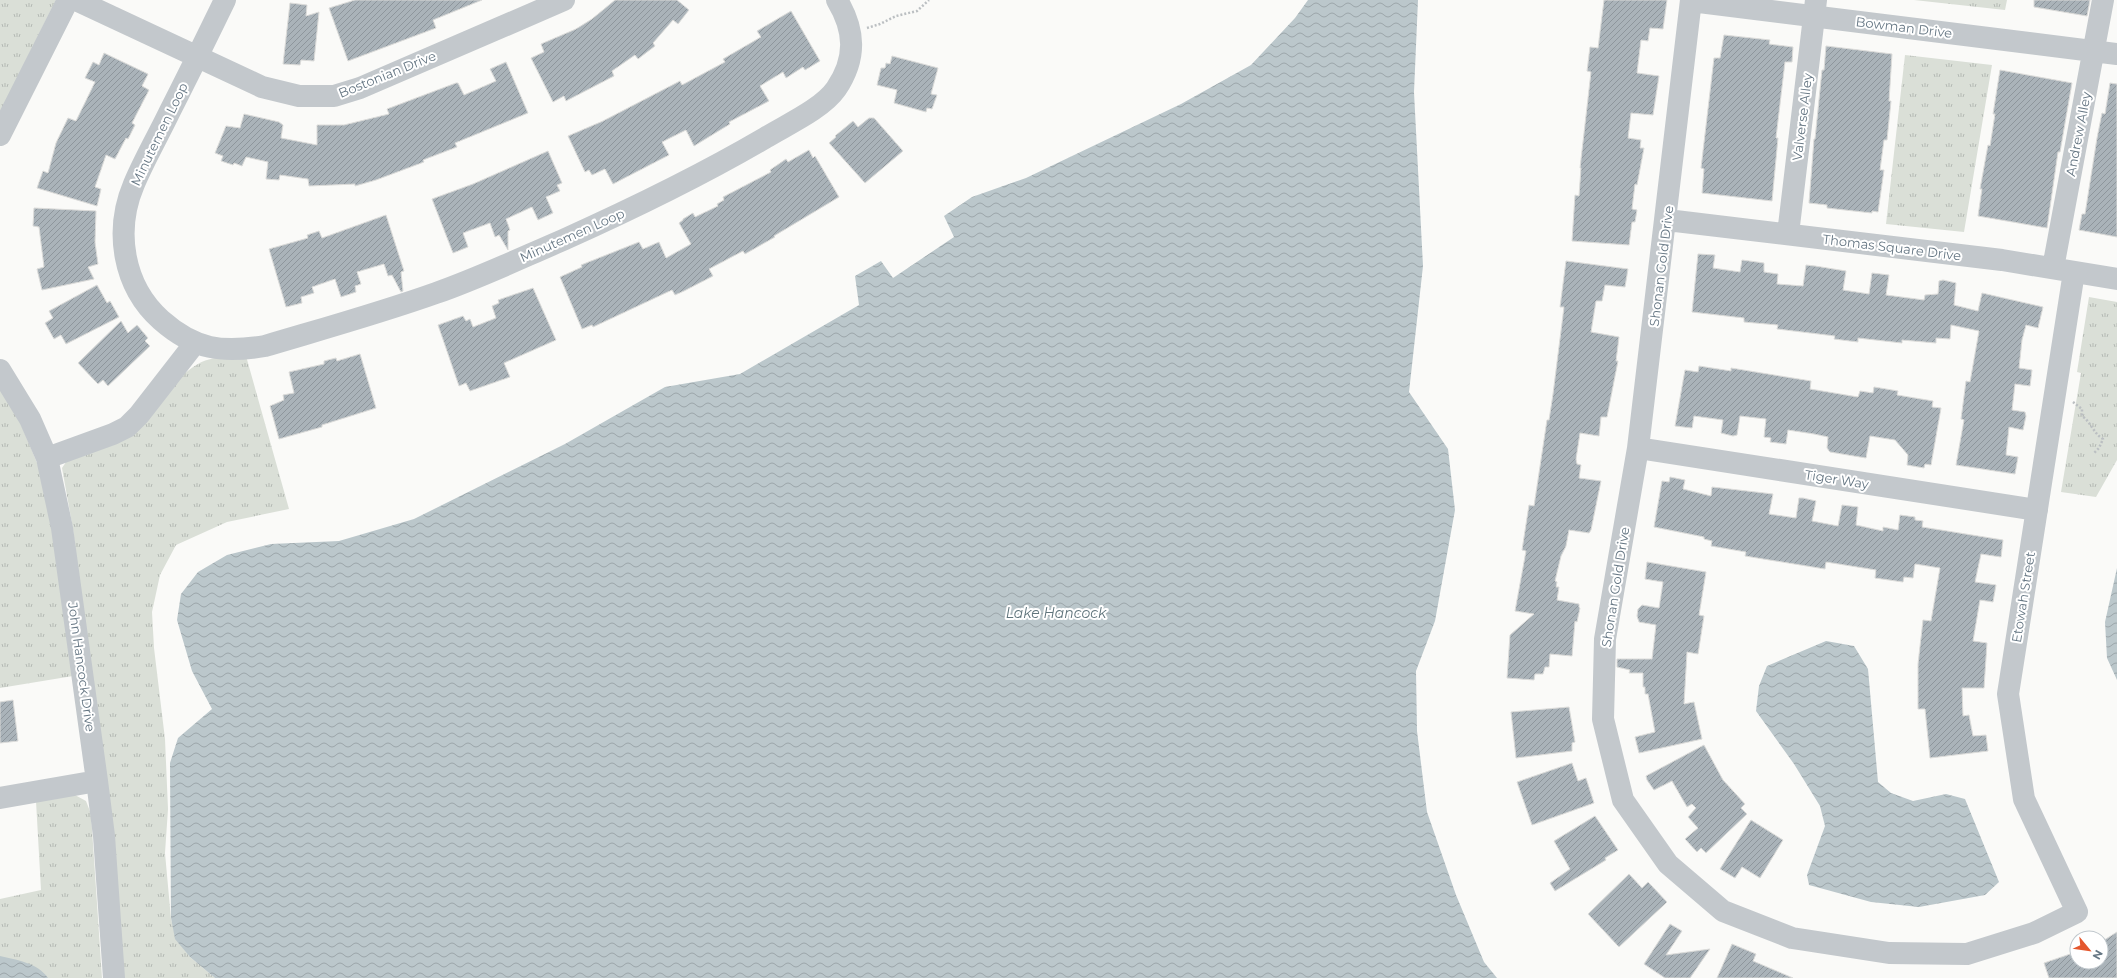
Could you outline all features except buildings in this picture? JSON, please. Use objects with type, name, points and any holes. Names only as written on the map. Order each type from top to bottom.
[{"type":"street","points":[[0,135],[68,0]]},
{"type":"street","name":"Bostonian Drive","points":[[76,0],[262,87],[299,96],[334,96],[360,88],[564,0]]},
{"type":"street","name":"Minutemen Loop","points":[[225,0],[133,186],[124,219],[124,251],[128,270],[144,302],[171,329],[195,343],[224,349],[243,350],[265,346],[435,293],[501,268],[618,215],[736,155],[824,102],[836,90],[845,73],[851,52],[851,35],[848,18],[837,0]]},
{"type":"street","name":"Bowman Drive","points":[[1691,0],[1815,8],[2117,54]]},
{"type":"street","name":"Shonan Gold Drive","points":[[1691,0],[1667,220],[1638,448],[1605,639],[1603,719],[1623,800],[1668,864],[1723,911],[1792,938],[1890,953],[1967,954],[2034,933],[2077,912]]},
{"type":"street","name":"Andrew Alley","points":[[2052,268],[2103,0]]},
{"type":"street","name":"Valverse Alley","points":[[1788,234],[1815,8]]},
{"type":"street","name":"Thomas Square Drive","points":[[1667,220],[2052,268],[2117,279]]},
{"type":"street","name":"Etowah Street","points":[[2074,272],[2008,694],[2024,799],[2077,912]]},
{"type":"street","points":[[47,458],[113,434],[127,426],[140,415],[195,343]]},
{"type":"street","name":"John Hancock Drive","points":[[0,370],[30,419],[47,458],[62,528],[98,782],[104,836],[114,978]]},
{"type":"street","name":"Tiger Way","points":[[1638,448],[2036,510]]},
{"type":"street","points":[[0,798],[98,782]]},
{"type":"path","points":[[865,28],[880,24],[896,16],[917,11],[929,0]]},
{"type":"path","points":[[2069,400],[2082,409],[2082,416],[2087,419],[2096,434],[2103,439],[2099,448],[2094,453]]},
{"type":"green space","points":[[0,0],[56,0],[0,113]]},
{"type":"green space","points":[[1914,0],[2007,0],[2005,10]]},
{"type":"green space","points":[[1905,55],[1992,65],[1964,232],[1886,224]]},
{"type":"green space","points":[[2089,297],[2117,302],[2117,460],[2096,497],[2061,492],[2081,373],[2077,372]]},
{"type":"green space","points":[[246,356],[289,509],[227,522],[176,545],[160,575],[152,612],[154,648],[165,739],[168,809],[165,853],[171,919],[176,939],[190,957],[215,978],[123,978],[73,529],[62,468],[66,462],[178,380],[194,366],[209,359]]},
{"type":"green space","points":[[0,382],[10,398],[45,482],[73,676],[0,688]]},
{"type":"green space","points":[[75,795],[86,801],[91,814],[102,978],[0,978],[0,899],[41,890],[36,801]]},
{"type":"water","name":"Lake Hancock","points":[[1308,0],[1418,0],[1414,92],[1423,266],[1409,392],[1448,449],[1455,510],[1435,621],[1416,671],[1417,731],[1427,812],[1456,895],[1484,962],[1497,978],[215,978],[190,957],[175,939],[171,918],[170,763],[178,738],[212,709],[192,671],[177,620],[181,594],[198,572],[227,555],[271,544],[339,541],[414,519],[565,444],[665,387],[740,374],[859,305],[855,276],[881,261],[893,278],[954,237],[944,216],[972,197],[1026,178],[1181,104],[1251,65],[1295,18]]},
{"type":"water","points":[[2117,568],[2117,680],[2107,658],[2105,622]]},
{"type":"water","points":[[1826,641],[1854,646],[1868,669],[1878,782],[1891,793],[1913,801],[1946,794],[1965,799],[1999,882],[1985,895],[1919,907],[1871,902],[1809,885],[1807,875],[1825,826],[1820,806],[1794,764],[1756,711],[1759,686],[1767,666]]},
{"type":"water","points":[[0,956],[33,966],[44,973],[48,978],[0,978]]}]
